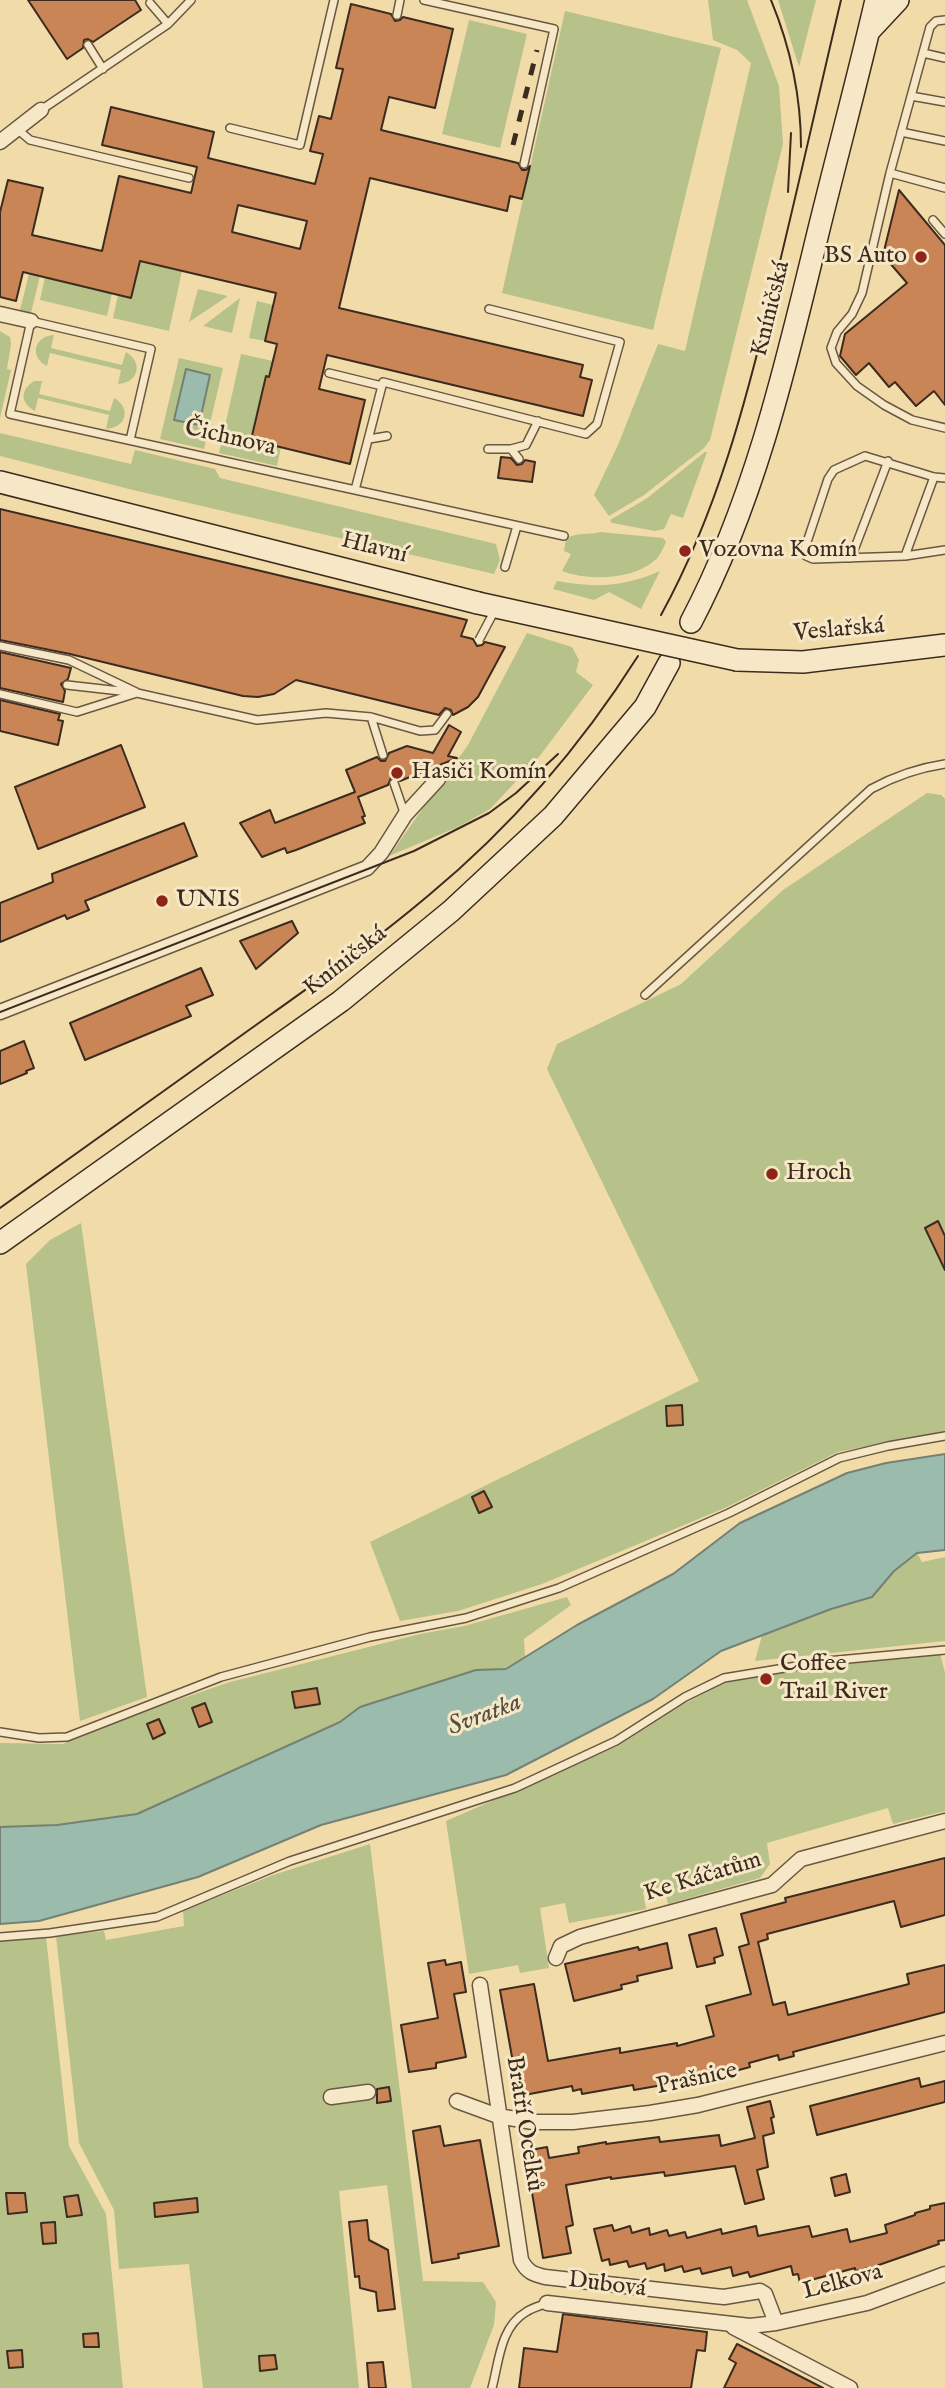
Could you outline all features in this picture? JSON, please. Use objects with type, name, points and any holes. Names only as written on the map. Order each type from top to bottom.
[{"type":"main road","name":"Kníničská","points":[[691,622],[710,587],[760,457],[782,381],[876,0]]},
{"type":"main road","points":[[869,32],[898,0]]},
{"type":"main road","name":"Hlavní","points":[[0,482],[487,605],[737,660]]},
{"type":"main road","name":"Veslařská","points":[[737,660],[803,662],[945,645]]},
{"type":"main road","name":"Kníničská","points":[[0,1243],[341,1001],[452,911],[553,816],[645,707],[669,663]]},
{"type":"street","points":[[0,142],[41,110]]},
{"type":"street","points":[[0,314],[31,321]]},
{"type":"street","points":[[0,1012],[367,868],[381,853],[405,815],[438,779]]},
{"type":"street","name":"Ke Káčatům","points":[[556,1958],[561,1946],[580,1937],[772,1885],[801,1859],[945,1821]]},
{"type":"street","name":"Bratří Ocelků","points":[[480,1985],[498,2116],[525,2269]]},
{"type":"street","name":"Prašnice","points":[[457,2101],[498,2116],[533,2122],[573,2122],[650,2113],[698,2105],[945,2043]]},
{"type":"street","points":[[331,2097],[368,2092]]},
{"type":"street","name":"Dubová","points":[[525,2269],[545,2277],[724,2297],[760,2291],[765,2294],[776,2323]]},
{"type":"street","name":"Lelkova","points":[[750,2326],[867,2303],[945,2274]]},
{"type":"street","name":"Dubová","points":[[547,2303],[750,2326]]},
{"type":"street","name":"Dubová","points":[[727,2325],[850,2388]]},
{"type":"lane","points":[[41,110],[168,24],[191,0]]},
{"type":"lane","points":[[230,128],[300,145],[334,0]]},
{"type":"lane","points":[[397,15],[400,0]]},
{"type":"lane","points":[[424,0],[554,29],[524,164]]},
{"type":"lane","points":[[150,3],[168,24]]},
{"type":"lane","points":[[945,20],[936,21],[930,27],[890,173],[862,293],[852,314],[836,332],[831,348],[836,363],[857,386],[884,405],[912,420],[945,428]]},
{"type":"lane","points":[[88,45],[103,69]]},
{"type":"lane","points":[[923,53],[945,58]]},
{"type":"lane","points":[[911,96],[945,102]]},
{"type":"lane","points":[[17,129],[30,140],[188,178]]},
{"type":"lane","points":[[901,132],[945,141]]},
{"type":"lane","points":[[890,173],[945,188]]},
{"type":"lane","points":[[933,220],[945,234]]},
{"type":"lane","points":[[355,490],[383,382],[586,433],[597,424],[620,342],[489,309]]},
{"type":"lane","points":[[31,321],[151,349],[130,440]]},
{"type":"lane","name":"Čichnova","points":[[31,321],[10,414],[564,536]]},
{"type":"lane","points":[[329,373],[382,386]]},
{"type":"lane","points":[[488,449],[511,449],[526,445],[538,421]]},
{"type":"lane","points":[[369,439],[387,436]]},
{"type":"lane","points":[[511,449],[519,459]]},
{"type":"lane","points":[[945,478],[934,477],[872,456],[858,457],[834,470],[828,479],[804,551],[806,556],[813,559],[905,556],[945,550]]},
{"type":"lane","points":[[851,558],[888,461]]},
{"type":"lane","points":[[905,556],[934,477]]},
{"type":"lane","points":[[505,567],[517,526]]},
{"type":"lane","points":[[479,640],[487,605]]},
{"type":"lane","points":[[0,646],[69,660],[136,693]]},
{"type":"lane","points":[[67,685],[136,693],[257,720],[326,713],[371,717],[420,731],[435,730],[447,714]]},
{"type":"lane","points":[[0,694],[77,712],[136,693]]},
{"type":"lane","points":[[371,717],[383,755]]},
{"type":"lane","points":[[645,995],[872,789],[902,774],[945,764]]},
{"type":"lane","points":[[394,783],[405,815]]},
{"type":"lane","points":[[0,1732],[39,1738],[67,1737],[221,1677],[370,1637],[466,1618],[559,1588],[729,1513],[839,1458],[945,1436]]},
{"type":"lane","points":[[0,1937],[50,1933],[157,1917],[290,1861],[515,1788],[616,1741],[685,1698],[724,1678],[827,1661],[945,1650]]},
{"type":"lane","name":"Dubová","points":[[492,2388],[500,2349],[510,2327],[525,2312],[547,2303]]},
{"type":"green space","points":[[708,0],[747,0],[779,86],[783,144],[710,440],[704,448],[644,495],[609,516],[594,495],[618,445],[658,344],[685,351],[751,63],[737,50],[713,40]]},
{"type":"green space","points":[[778,0],[816,0],[799,67]]},
{"type":"green space","points":[[565,11],[721,48],[653,330],[502,293]]},
{"type":"green space","points":[[469,20],[527,34],[500,148],[442,134]]},
{"type":"green space","points":[[140,261],[182,271],[169,331],[113,318],[118,295]]},
{"type":"green space","points":[[29,274],[40,276],[31,313],[20,310]]},
{"type":"green space","points":[[45,277],[112,293],[107,316],[40,300]]},
{"type":"green space","points":[[198,289],[228,296],[189,322]]},
{"type":"green space","points":[[240,298],[232,333],[203,326]]},
{"type":"green space","points":[[257,301],[273,305],[265,341],[249,338]]},
{"type":"green space","points":[[0,331],[10,337],[7,369],[11,370],[0,418]]},
{"type":"green space","points":[[54,335],[51,348],[122,365],[126,352],[135,362],[136,372],[130,380],[118,384],[121,370],[50,353],[47,366],[38,358],[36,348],[42,339]]},
{"type":"green space","points":[[241,354],[273,361],[269,377],[266,376],[251,439],[281,447],[277,466],[219,453]]},
{"type":"green space","points":[[179,358],[223,368],[204,449],[160,439]]},
{"type":"green space","points":[[34,381],[42,381],[39,394],[110,411],[114,398],[123,407],[124,417],[118,425],[106,429],[109,415],[38,398],[35,411],[24,400],[26,388]]},
{"type":"green space","points":[[0,433],[131,464],[135,450],[215,469],[220,478],[496,544],[500,560],[494,574],[133,490],[0,456]]},
{"type":"green space","points":[[705,452],[683,518],[671,514],[664,529],[655,531],[612,523],[610,520],[646,499]]},
{"type":"green space","points":[[600,532],[663,538],[666,542],[656,559],[634,572],[597,577],[562,571],[571,554],[564,551],[566,539],[573,535]]},
{"type":"green space","points":[[660,571],[641,609],[609,592],[594,600],[553,589],[557,581],[610,585]]},
{"type":"green space","points":[[527,633],[572,647],[579,660],[576,672],[593,685],[539,757],[490,809],[458,827],[389,856],[468,745]]},
{"type":"green space","name":"Hroch","points":[[927,793],[941,795],[945,799],[945,1431],[838,1452],[725,1508],[542,1584],[458,1611],[400,1621],[370,1542],[699,1381],[547,1069],[557,1044],[681,984],[783,890]]},
{"type":"green space","points":[[81,1223],[147,1697],[80,1721],[26,1264],[50,1240]]},
{"type":"green space","points":[[917,1553],[922,1562],[945,1557],[945,1641],[755,1661],[762,1635],[872,1597],[894,1571]]},
{"type":"green space","points":[[567,1597],[571,1605],[524,1639],[525,1657],[505,1669],[476,1670],[360,1707],[340,1722],[137,1814],[57,1825],[0,1827],[0,1743],[63,1744],[100,1724],[230,1682],[420,1634],[464,1626]]},
{"type":"green space","points":[[940,1653],[945,1673],[945,1811],[893,1824],[888,1808],[767,1843],[770,1864],[760,1878],[668,1904],[664,1886],[643,1892],[646,1909],[569,1923],[565,1903],[540,1908],[549,1968],[520,1973],[518,1965],[469,1974],[446,1821],[618,1746],[682,1705],[724,1683],[809,1668]]},
{"type":"green space","points":[[370,1844],[423,2281],[483,2282],[496,2302],[494,2325],[470,2388],[412,2388],[387,2185],[339,2191],[359,2388],[203,2388],[189,2264],[119,2269],[114,2210],[79,2143],[56,1936],[104,1931],[106,1940],[184,1926],[183,1911],[273,1875]]},
{"type":"green space","points":[[46,1937],[69,2146],[106,2214],[123,2388],[0,2388],[0,1941]]},
{"type":"water","points":[[186,369],[210,375],[199,425],[174,420]]},
{"type":"water","name":"Svratka","points":[[945,1454],[945,1550],[917,1553],[894,1571],[872,1597],[831,1609],[721,1651],[653,1699],[506,1775],[321,1825],[198,1877],[39,1921],[0,1924],[0,1827],[57,1825],[137,1814],[340,1722],[360,1707],[476,1670],[506,1669],[577,1625],[673,1574],[740,1523],[847,1473],[886,1463]]},
{"type":"building","points":[[28,0],[135,0],[141,10],[93,42],[84,40],[83,48],[67,59]]},
{"type":"building","points":[[351,4],[391,14],[395,21],[403,17],[453,29],[435,108],[389,97],[381,130],[518,163],[522,170],[530,166],[522,199],[510,196],[507,211],[370,178],[339,308],[583,365],[580,377],[592,380],[583,416],[327,355],[319,389],[365,400],[350,464],[251,440],[266,376],[269,377],[277,344],[265,341],[276,293],[140,261],[131,298],[23,272],[16,301],[0,297],[0,212],[8,180],[43,188],[32,235],[102,251],[119,176],[191,193],[197,167],[102,145],[111,107],[214,132],[208,158],[315,184],[323,154],[310,151],[319,116],[331,119],[343,69],[336,68]],"holes":[[[238,205],[307,221],[300,249],[232,232]]]},
{"type":"building","points":[[899,190],[945,245],[945,405],[934,391],[916,406],[895,382],[889,387],[869,363],[856,375],[840,356],[845,334],[907,283],[883,255]]},
{"type":"building","points":[[501,457],[511,458],[517,465],[525,460],[535,462],[532,482],[498,478]]},
{"type":"building","points":[[0,509],[467,620],[461,636],[473,639],[477,646],[485,642],[505,647],[478,697],[468,707],[453,715],[451,710],[445,708],[439,715],[296,680],[274,694],[243,696],[0,640]]},
{"type":"building","points":[[0,652],[71,668],[68,679],[61,684],[65,691],[63,702],[0,688]]},
{"type":"building","points":[[0,700],[60,714],[58,720],[63,721],[58,745],[0,731]]},
{"type":"building","points":[[449,725],[461,732],[448,756],[457,758],[400,781],[396,777],[391,778],[388,785],[358,797],[365,823],[287,853],[285,848],[262,857],[240,823],[270,810],[275,823],[355,792],[346,770],[377,757],[385,761],[389,753],[407,746],[433,753]]},
{"type":"building","points":[[121,745],[145,807],[38,849],[15,787]]},
{"type":"building","points":[[184,823],[197,856],[85,901],[89,910],[67,919],[65,915],[0,942],[0,903],[53,882],[52,874]]},
{"type":"building","points":[[292,921],[298,933],[256,969],[240,941]]},
{"type":"building","points":[[201,968],[213,995],[186,1006],[191,1016],[85,1060],[70,1023]]},
{"type":"building","points":[[24,1041],[34,1068],[0,1084],[0,1051]]},
{"type":"building","points":[[938,1221],[945,1236],[945,1270],[925,1228]]},
{"type":"building","points":[[682,1405],[683,1425],[667,1426],[666,1406]]},
{"type":"building","points":[[484,1491],[492,1507],[479,1513],[472,1497]]},
{"type":"building","points":[[317,1688],[320,1704],[295,1708],[292,1692]]},
{"type":"building","points":[[205,1703],[212,1722],[199,1727],[192,1708]]},
{"type":"building","points":[[159,1719],[165,1733],[153,1739],[147,1724]]},
{"type":"building","points":[[945,1858],[945,1915],[901,1927],[894,1901],[767,1934],[768,1939],[758,1942],[773,2005],[785,2002],[788,2015],[909,1984],[907,1974],[945,1965],[945,2012],[793,2052],[794,2056],[779,2060],[778,2055],[749,2063],[750,2067],[735,2071],[734,2067],[705,2074],[707,2079],[692,2083],[691,2080],[634,2090],[633,2085],[582,2094],[581,2089],[573,2091],[572,2086],[519,2096],[500,1990],[534,1984],[548,2061],[620,2048],[620,2053],[677,2043],[677,2046],[714,2036],[706,2006],[751,1994],[739,1947],[749,1944],[741,1914],[786,1902],[785,1898]]},
{"type":"building","points":[[716,1928],[723,1955],[714,1958],[715,1963],[697,1967],[689,1935]]},
{"type":"building","points":[[667,1943],[672,1968],[637,1976],[638,1981],[621,1985],[622,1989],[574,2001],[565,1964]]},
{"type":"building","points":[[445,1960],[446,1965],[461,1962],[466,1992],[454,1994],[466,2057],[436,2063],[436,2068],[409,2072],[401,2025],[438,2018],[428,1963]]},
{"type":"building","points":[[919,2078],[921,2087],[945,2081],[945,2102],[817,2135],[810,2106]]},
{"type":"building","points":[[389,2087],[391,2101],[377,2103],[377,2089]]},
{"type":"building","points":[[770,2101],[774,2133],[763,2136],[768,2167],[757,2170],[764,2199],[745,2204],[735,2166],[665,2176],[664,2172],[611,2177],[566,2185],[573,2225],[566,2227],[571,2253],[543,2258],[525,2151],[547,2147],[549,2158],[579,2153],[578,2147],[606,2142],[659,2137],[660,2142],[719,2135],[721,2146],[755,2138],[747,2107]]},
{"type":"building","points":[[440,2126],[444,2146],[480,2140],[499,2246],[458,2254],[459,2258],[432,2263],[413,2131]]},
{"type":"building","points":[[846,2174],[850,2192],[835,2196],[831,2178]]},
{"type":"building","points":[[6,2193],[25,2193],[27,2212],[8,2214]]},
{"type":"building","points":[[78,2195],[82,2215],[67,2217],[64,2197]]},
{"type":"building","points":[[197,2198],[198,2212],[155,2217],[154,2203]]},
{"type":"building","points":[[945,2203],[945,2240],[938,2241],[939,2244],[873,2267],[855,2271],[855,2268],[800,2283],[798,2274],[793,2275],[791,2266],[750,2277],[748,2272],[733,2276],[731,2267],[702,2274],[700,2268],[684,2272],[682,2266],[665,2271],[664,2264],[647,2269],[645,2263],[629,2267],[627,2261],[610,2265],[609,2259],[602,2261],[594,2229],[612,2225],[614,2231],[630,2226],[632,2233],[649,2228],[650,2235],[667,2230],[669,2236],[685,2232],[687,2238],[721,2229],[722,2234],[756,2226],[758,2236],[809,2226],[812,2237],[847,2229],[850,2242],[887,2233],[885,2225],[930,2209],[930,2206]]},
{"type":"building","points":[[367,2220],[369,2240],[388,2250],[395,2309],[378,2311],[376,2292],[360,2288],[359,2276],[355,2277],[349,2222]]},
{"type":"building","points":[[55,2222],[56,2243],[43,2244],[41,2223]]},
{"type":"building","points":[[563,2314],[707,2332],[705,2351],[697,2350],[691,2388],[519,2388],[524,2348],[557,2352]]},
{"type":"building","points":[[98,2333],[99,2347],[84,2347],[83,2334]]},
{"type":"building","points":[[737,2344],[823,2388],[724,2388],[736,2363],[729,2359]]},
{"type":"building","points":[[22,2350],[23,2367],[9,2368],[7,2351]]},
{"type":"building","points":[[275,2355],[277,2369],[260,2371],[259,2356]]},
{"type":"building","points":[[383,2362],[386,2388],[369,2388],[367,2363]]},
{"type":"tram line","points":[[771,0],[784,35],[793,72],[801,147]]},
{"type":"tram line","points":[[661,615],[698,537],[728,456],[763,332],[841,0]]},
{"type":"tram line","points":[[788,192],[791,133]]},
{"type":"tram line","points":[[0,1208],[407,914],[488,842],[543,784],[593,722],[638,656]]},
{"type":"tram line","points":[[0,1012],[414,851],[489,813],[516,793],[558,754]]},
{"type":"railway","points":[[513,145],[537,50]]},
{"type":"place","name":"BS Auto","points":[[921,257]]},
{"type":"place","name":"Vozovna Komín","points":[[685,551]]},
{"type":"place","name":"Hasiči Komín","points":[[397,773]]},
{"type":"place","name":"UNIS","points":[[162,901]]},
{"type":"place","name":"Hroch","points":[[772,1174]]},
{"type":"place","name":"Coffee Trail River","points":[[766,1679]]}]
